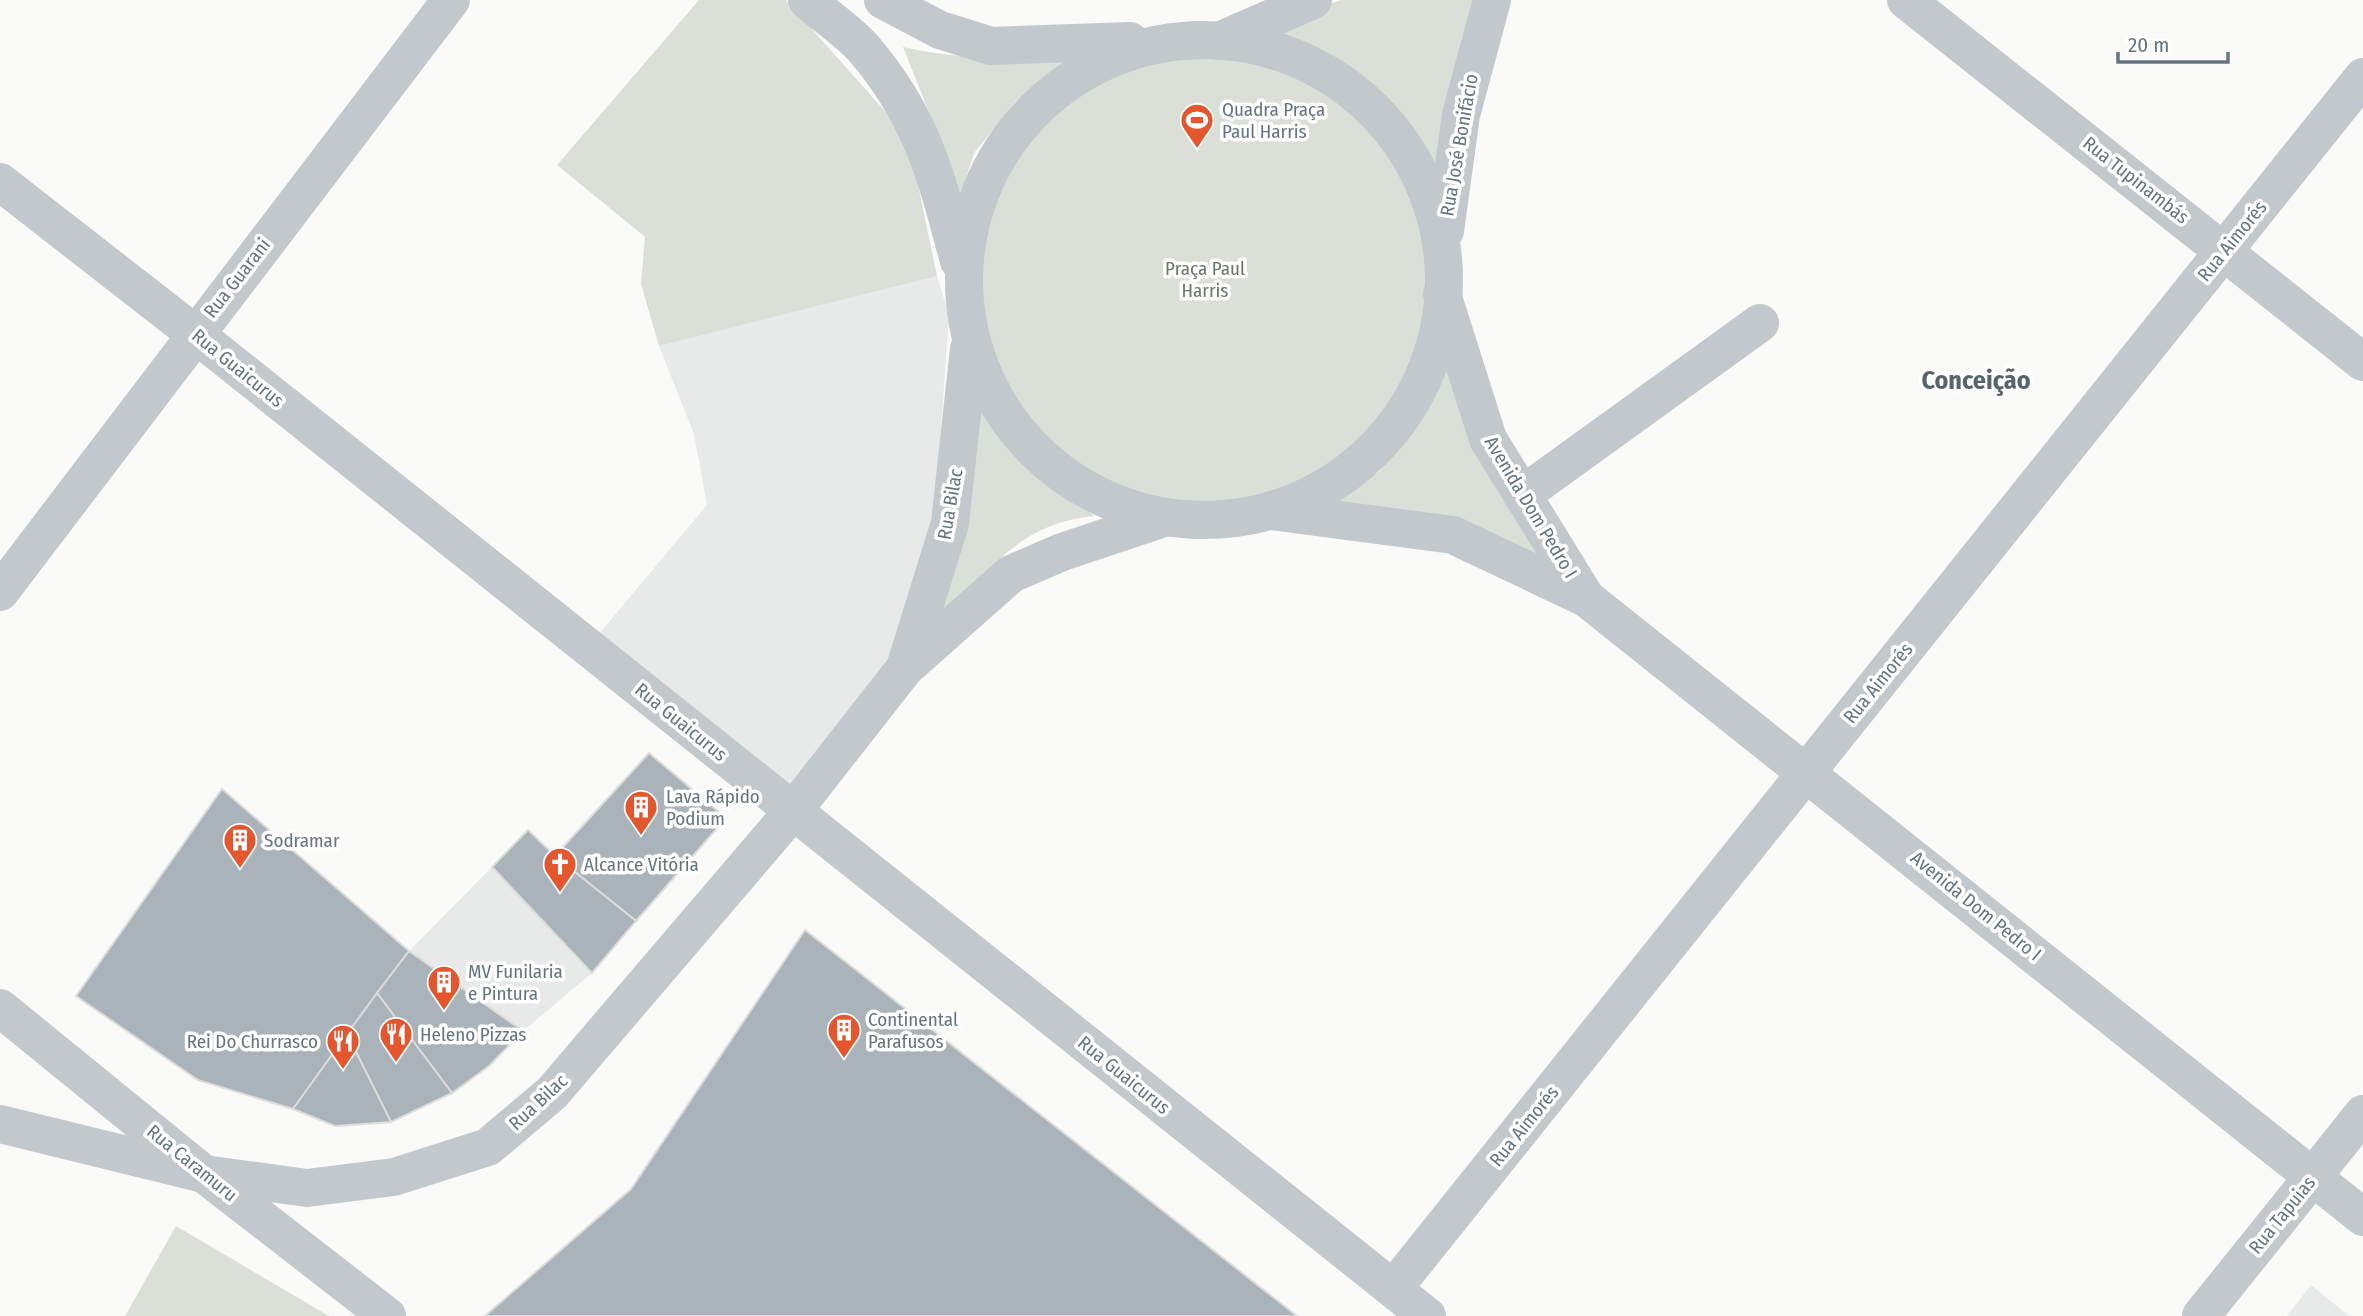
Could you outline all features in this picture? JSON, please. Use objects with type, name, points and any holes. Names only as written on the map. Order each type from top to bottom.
[{"type":"street","name":"Rua Guarani","points":[[5,577],[450,0]]},
{"type":"street","points":[[807,0],[862,47],[905,104],[933,162],[966,287]]},
{"type":"street","points":[[883,0],[940,30],[991,46],[1171,40],[1246,42],[1318,67],[1378,114],[1422,176],[1443,250],[1437,343],[1417,396],[1371,456],[1309,499],[1271,511],[1226,520],[1161,519],[1089,494],[1029,448],[986,385],[971,334],[966,287],[966,237],[991,165],[1037,105],[1099,62],[1171,40]]},
{"type":"street","points":[[1218,41],[1313,0]]},
{"type":"street","name":"Rua José Bonifácio","points":[[1443,250],[1461,115],[1492,0]]},
{"type":"street","name":"Rua Tupinambás","points":[[1906,0],[2225,250],[2363,362]]},
{"type":"street","name":"Rua Aimorés","points":[[1393,1289],[2363,77]]},
{"type":"street","name":"Rua Guaicurus","points":[[0,182],[194,333],[1427,1316]]},
{"type":"street","name":"Avenida Dom Pedro I","points":[[1442,293],[1488,439],[1586,598]]},
{"type":"street","points":[[1522,495],[1760,323]]},
{"type":"street","name":"Rua Bilac","points":[[905,668],[950,523],[971,334]]},
{"type":"street","name":"Avenida Dom Pedro I","points":[[1271,511],[1453,535],[1586,598],[1808,772],[2363,1217]]},
{"type":"street","name":"Rua Bilac","points":[[0,1124],[204,1174],[307,1188],[394,1177],[488,1147],[552,1093],[793,811],[905,668],[1011,574],[1062,552],[1161,519]]},
{"type":"street","name":"Rua Caramuru","points":[[0,1008],[204,1174],[387,1316]]},
{"type":"street","name":"Rua Tapuias","points":[[2201,1316],[2363,1114]]},
{"type":"shaded area","points":[[937,276],[949,316],[934,527],[892,672],[791,794],[598,635],[707,505],[694,434],[659,346]]},
{"type":"shaded area","points":[[492,867],[592,973],[523,1031],[409,951]]},
{"type":"shaded area","points":[[2311,1285],[2349,1316],[2287,1316]]},
{"type":"green space","points":[[699,0],[786,0],[908,137],[937,276],[659,346],[641,284],[645,237],[557,165]]},
{"type":"green space","points":[[1341,0],[1477,0],[1438,184],[1377,91],[1325,51],[1258,29]]},
{"type":"green space","points":[[903,47],[991,58],[1079,58],[1016,101],[974,153],[956,210],[937,132]]},
{"type":"green space","name":"Praça Paul Harris","points":[[1205,56],[1249,60],[1290,73],[1329,93],[1363,121],[1391,155],[1411,194],[1424,235],[1428,279],[1424,323],[1411,364],[1391,403],[1363,437],[1329,465],[1290,485],[1249,498],[1205,502],[1161,498],[1120,485],[1081,465],[1047,437],[1019,403],[999,364],[986,323],[982,279],[986,235],[999,194],[1019,155],[1047,121],[1081,93],[1120,73],[1161,60]]},
{"type":"green space","points":[[1448,356],[1537,555],[1329,506],[1380,471],[1428,409]]},
{"type":"green space","points":[[976,399],[1016,448],[1094,516],[1044,529],[1023,541],[987,571],[936,629]]},
{"type":"green space","points":[[176,1226],[329,1316],[125,1316]]},
{"type":"building","name":"Lava Rápido Podium","points":[[649,753],[726,818],[636,921],[555,856]]},
{"type":"building","name":"Sodramar","points":[[222,789],[409,951],[293,1109],[198,1080],[76,996]]},
{"type":"building","name":"Alcance Vitória","points":[[528,830],[555,856],[636,921],[592,973],[492,867]]},
{"type":"building","name":"Continental Parafusos","points":[[805,930],[1297,1316],[485,1316],[631,1189]]},
{"type":"building","name":"MV Funilaria e Pintura","points":[[409,951],[523,1031],[489,1066],[452,1093],[377,993]]},
{"type":"building","name":"Heleno Pizzas","points":[[377,993],[452,1093],[391,1122],[347,1034]]},
{"type":"building","name":"Rei Do Churrasco","points":[[347,1034],[391,1122],[335,1126],[293,1109]]},
{"type":"place","name":"Quadra Praça Paul Harris","points":[[1197,150]]},
{"type":"place","name":"Lava Rápido Podium","points":[[641,837]]},
{"type":"place","name":"Sodramar","points":[[240,870]]},
{"type":"place","name":"Alcance Vitória","points":[[560,894]]},
{"type":"place","name":"MV Funilaria e Pintura","points":[[444,1012]]},
{"type":"place","name":"Continental Parafusos","points":[[844,1060]]},
{"type":"place","name":"Heleno Pizzas","points":[[396,1064]]},
{"type":"place","name":"Rei Do Churrasco","points":[[343,1071]]},
{"type":"district","name":"Conceição","points":[[1976,380]]}]
